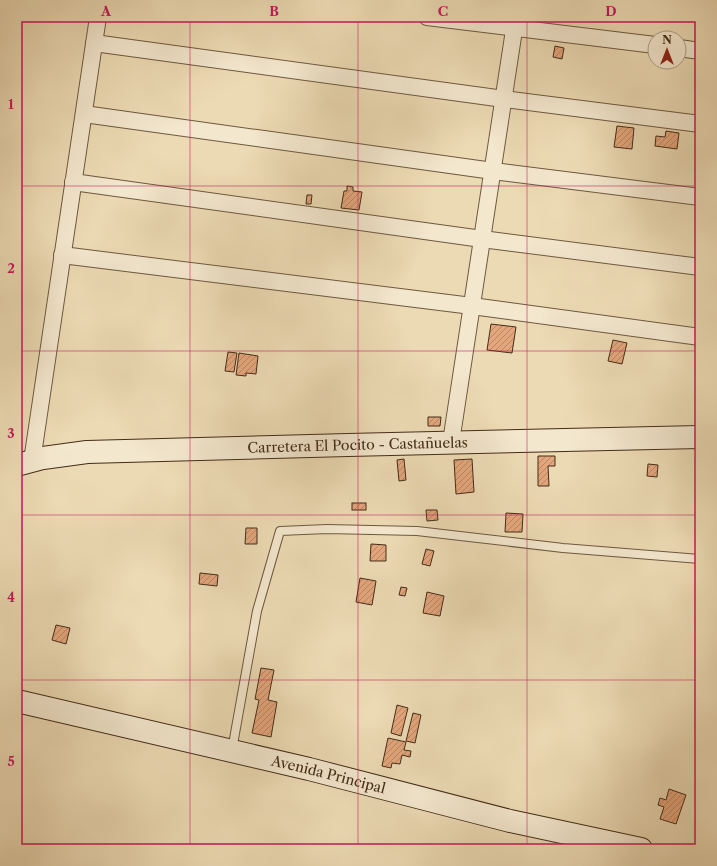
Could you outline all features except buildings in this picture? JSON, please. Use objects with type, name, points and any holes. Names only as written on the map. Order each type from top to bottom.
[{"type":"main road","name":"Carretera El Pocito - Castañuelas","points":[[24,463],[43,458],[87,452],[451,442],[700,438]]},
{"type":"main road","name":"Avenida Principal","points":[[17,701],[232,750],[510,821],[641,849]]},
{"type":"street","points":[[24,463],[62,255],[98,17]]},
{"type":"street","points":[[427,17],[516,22],[647,44]]},
{"type":"street","points":[[451,442],[516,22]]},
{"type":"street","points":[[94,44],[700,124]]},
{"type":"street","points":[[687,49],[700,51]]},
{"type":"street","points":[[84,114],[493,171],[700,197]]},
{"type":"street","points":[[73,182],[700,267]]},
{"type":"street","points":[[62,255],[472,306],[700,337]]},
{"type":"lane","points":[[232,750],[256,611],[280,531],[327,529],[417,531],[563,548],[700,559]]}]
